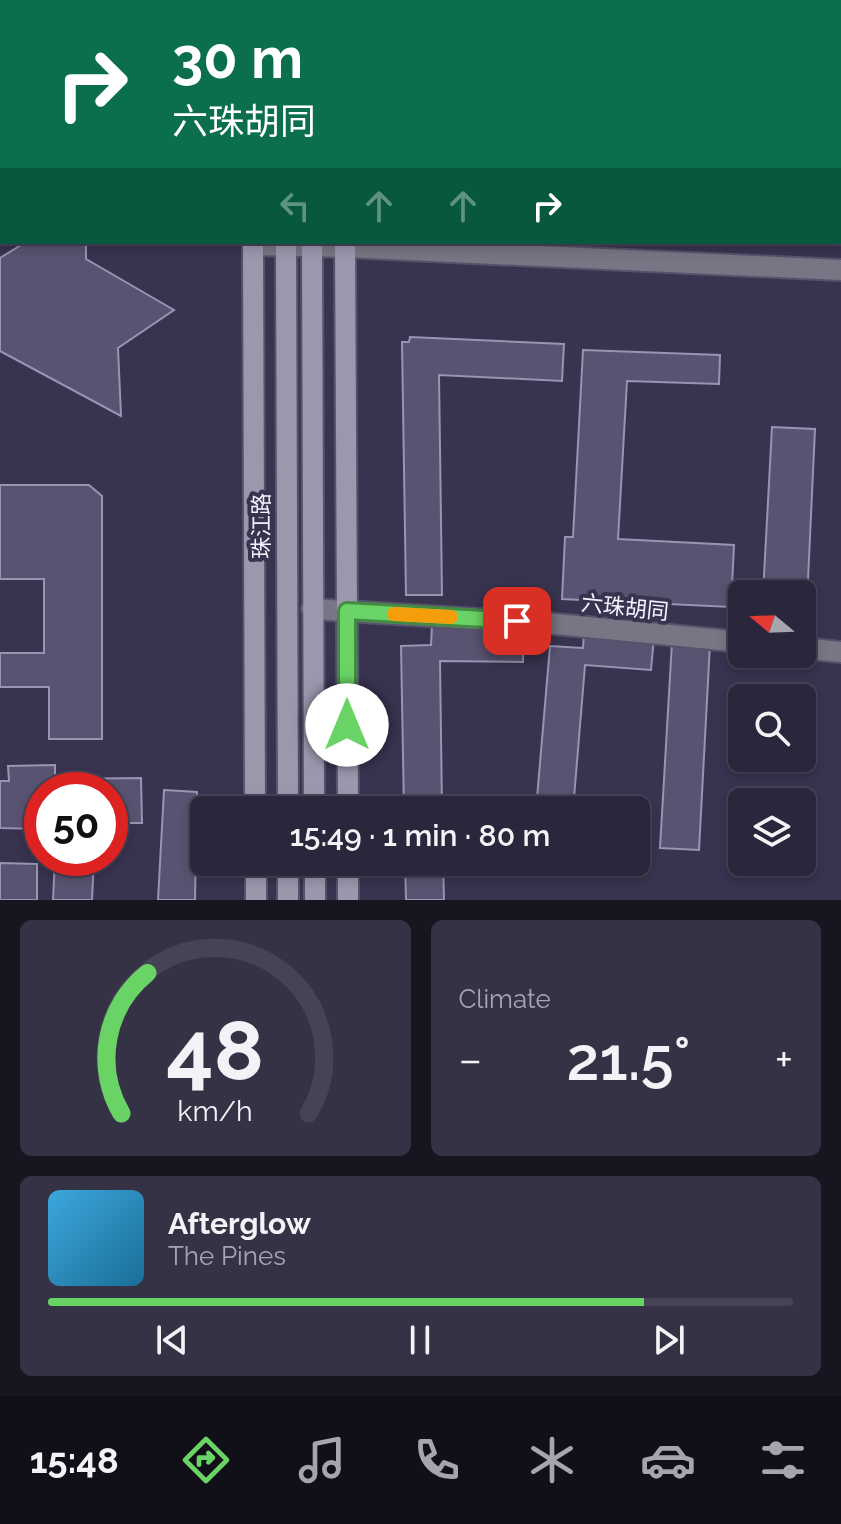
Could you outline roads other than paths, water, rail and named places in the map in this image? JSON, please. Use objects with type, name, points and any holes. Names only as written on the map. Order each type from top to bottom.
[{"type":"main road","name":"珠江路","points":[[253,244],[255,796]]},
{"type":"main road","name":"珠江路","points":[[286,244],[288,796]]},
{"type":"main road","points":[[312,244],[314,796]]},
{"type":"main road","points":[[345,244],[348,796]]},
{"type":"main road","points":[[256,876],[256,900]]},
{"type":"main road","points":[[288,876],[288,900]]},
{"type":"main road","points":[[315,876],[315,900]]},
{"type":"main road","points":[[348,876],[348,900]]},
{"type":"street","points":[[253,244],[345,244],[841,270]]},
{"type":"street","name":"六珠胡同","points":[[312,609],[545,623],[728,641]]},
{"type":"street","points":[[816,649],[841,652]]}]
